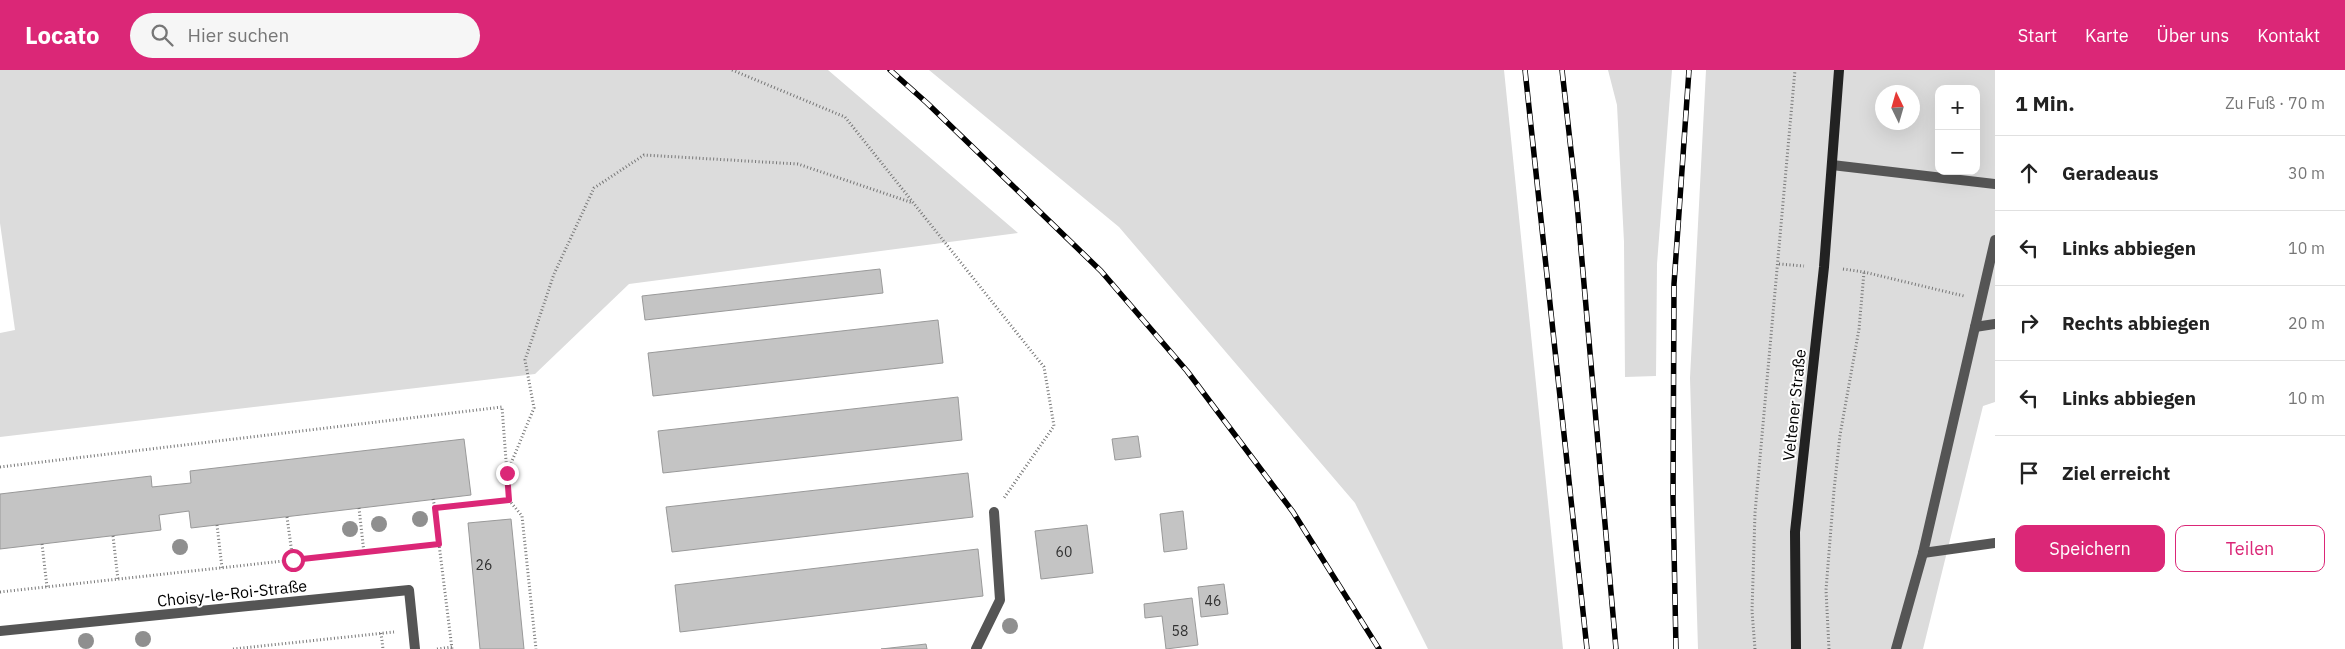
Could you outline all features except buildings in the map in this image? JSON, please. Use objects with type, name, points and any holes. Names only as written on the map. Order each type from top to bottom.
[{"type":"main road","name":"Veltener Straße","points":[[1796,649],[1795,532],[1817,334],[1832,165],[1838,70]]},
{"type":"street","points":[[1832,165],[1995,184]]},
{"type":"street","points":[[1896,649],[1923,553],[1995,240]]},
{"type":"street","points":[[1976,327],[1995,324]]},
{"type":"street","points":[[976,649],[1000,600],[994,512]]},
{"type":"street","points":[[1923,553],[1995,543]]},
{"type":"street","name":"Choisy-le-Roi-Straße","points":[[0,631],[409,590],[415,649]]},
{"type":"path","points":[[732,70],[845,117],[1044,368],[1054,426],[994,512]]},
{"type":"path","points":[[1755,649],[1752,611],[1755,513],[1779,264],[1795,70]]},
{"type":"path","points":[[507,473],[534,408],[525,360],[554,274],[594,188],[644,155],[798,164],[913,203]]},
{"type":"path","points":[[1829,649],[1826,590],[1834,490],[1840,435],[1859,329],[1864,272],[1981,301]]},
{"type":"path","points":[[0,467],[502,407],[509,500],[522,516],[536,649]]},
{"type":"path","points":[[434,499],[452,648],[437,649]]},
{"type":"path","points":[[435,508],[509,500]]},
{"type":"path","points":[[359,508],[364,553]]},
{"type":"path","points":[[287,517],[293,560]]},
{"type":"path","points":[[217,525],[222,568]]},
{"type":"path","points":[[113,536],[118,580]]},
{"type":"path","points":[[42,544],[47,587]]},
{"type":"path","points":[[0,592],[439,544]]},
{"type":"path","points":[[233,649],[413,630]]},
{"type":"path","points":[[381,633],[383,649]]},
{"type":"shaded area","points":[[0,70],[828,70],[1018,233],[629,284],[535,374],[0,437],[0,333],[15,330],[0,223]]},
{"type":"shaded area","points":[[929,70],[1504,70],[1563,649],[1428,649],[1355,503],[1119,227]]},
{"type":"shaded area","points":[[1608,70],[1672,70],[1657,264],[1656,376],[1625,377],[1624,242],[1617,105]]},
{"type":"shaded area","points":[[1706,70],[1995,70],[1995,402],[1983,406],[1923,649],[1698,649],[1690,378]]},
{"type":"railway","points":[[890,70],[927,103],[1101,271],[1187,371],[1293,512],[1379,649]]},
{"type":"railway","points":[[1525,70],[1587,649]]},
{"type":"railway","points":[[1562,70],[1577,204],[1616,649]]},
{"type":"railway","points":[[1676,649],[1673,497],[1674,284],[1689,70]]},
{"type":"route","points":[[293,560],[439,544],[435,508],[509,500],[507,473]]}]
